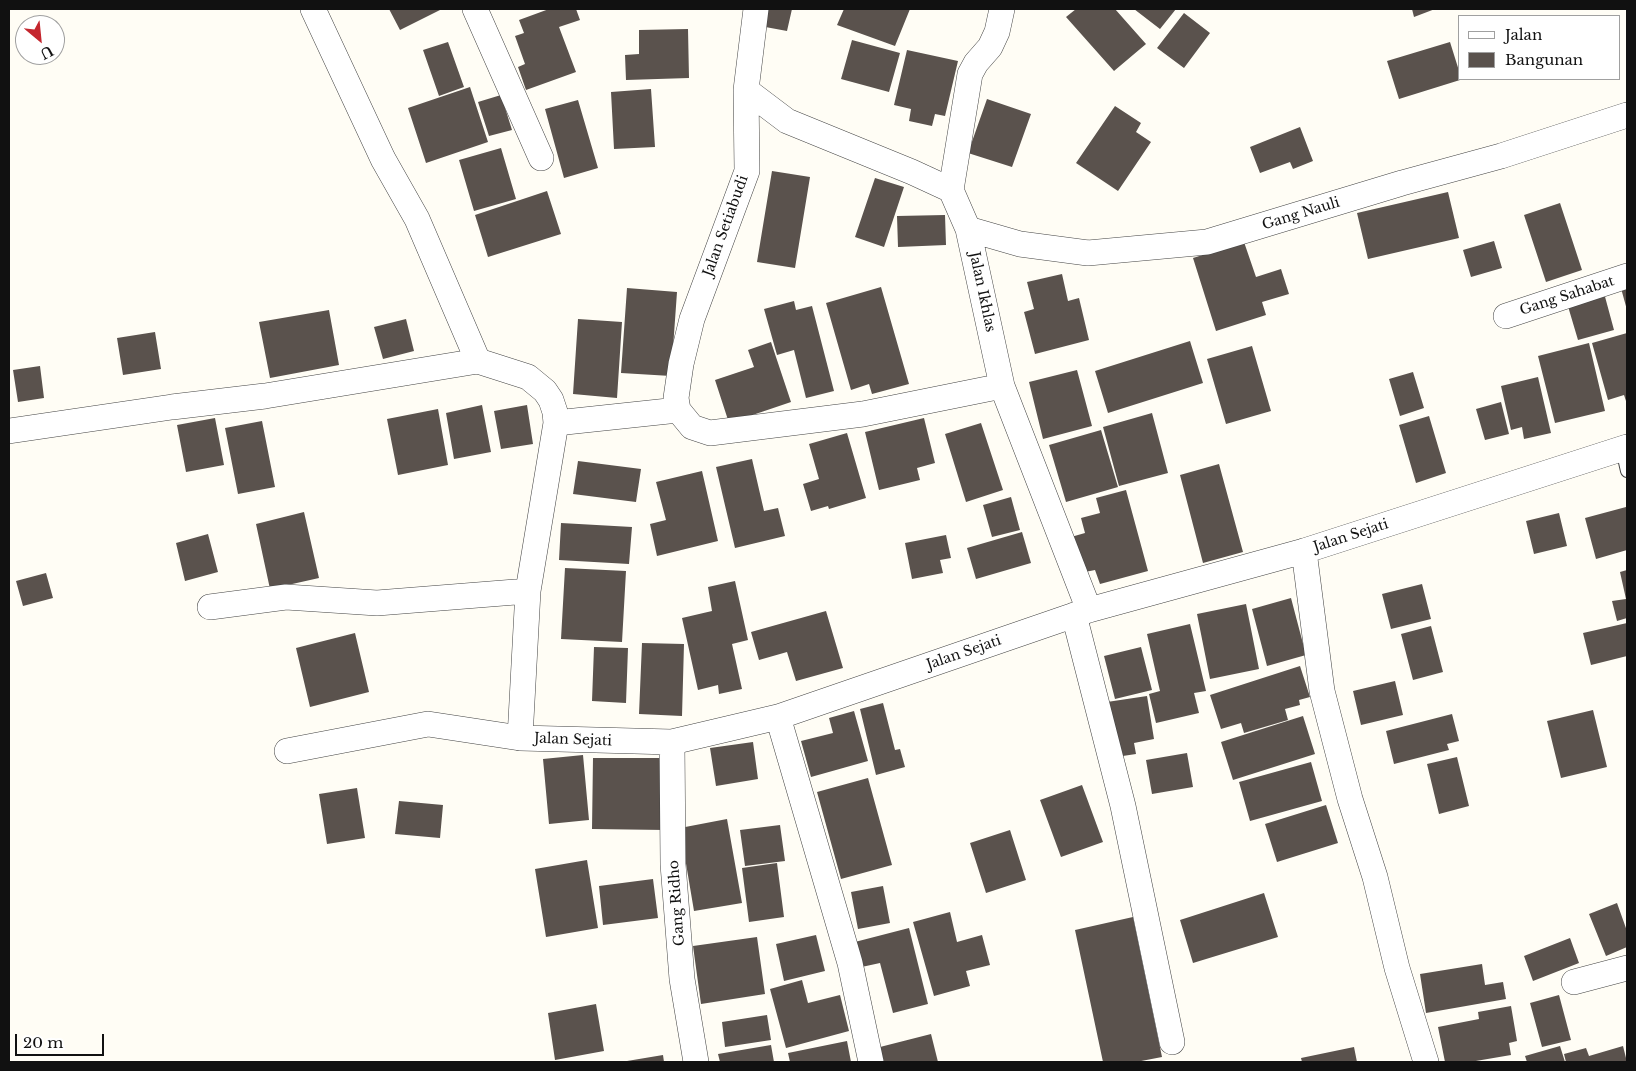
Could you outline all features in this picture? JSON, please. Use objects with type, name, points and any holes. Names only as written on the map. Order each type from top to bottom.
[{"type":"street","points":[[312,9],[383,159],[417,219],[478,361]]},
{"type":"street","points":[[475,9],[541,158]]},
{"type":"street","name":"Jalan Setiabudi","points":[[678,410],[676,398],[680,364],[692,319],[747,171],[746,90],[756,9]]},
{"type":"street","points":[[746,90],[787,121],[951,190],[970,74],[976,63],[990,47],[997,32],[1002,9]]},
{"type":"street","name":"Gang Nauli","points":[[968,229],[1020,244],[1088,253],[1207,242],[1501,156],[1627,115]]},
{"type":"street","name":"Jalan Ikhlas","points":[[951,190],[968,229],[1002,386],[1081,612],[1172,1042]]},
{"type":"street","name":"Gang Sahabat","points":[[1506,316],[1627,276]]},
{"type":"street","points":[[9,431],[172,407],[265,396],[478,361],[528,377],[537,383],[551,400],[556,423],[528,591],[520,738]]},
{"type":"street","points":[[556,423],[678,410],[692,427],[710,433],[863,414],[1002,386]]},
{"type":"street","name":"Jalan Sejati","points":[[286,751],[428,724],[520,738],[672,742],[778,717],[1081,612],[1304,551],[1626,456]]},
{"type":"street","points":[[1304,551],[1322,691],[1350,799],[1375,877],[1397,968],[1426,1062]]},
{"type":"street","points":[[210,606],[286,597],[377,603],[528,591]]},
{"type":"street","points":[[778,717],[850,963],[871,1062]]},
{"type":"street","name":"Gang Ridho","points":[[672,742],[673,864],[682,979],[696,1062]]},
{"type":"street","points":[[1574,982],[1627,968]]},
{"type":"building","points":[[389,9],[442,9],[400,30]]},
{"type":"building","points":[[549,9],[576,9],[580,20],[559,27],[576,72],[526,90],[518,67],[525,64],[515,36],[524,33],[519,20]]},
{"type":"building","points":[[763,9],[792,9],[787,31],[760,26]]},
{"type":"building","points":[[844,9],[910,9],[895,46],[837,25]]},
{"type":"building","points":[[1076,9],[1115,9],[1146,44],[1114,71],[1066,17]]},
{"type":"building","points":[[1134,9],[1176,9],[1160,29]]},
{"type":"building","points":[[1412,9],[1435,9],[1414,17]]},
{"type":"building","points":[[1184,13],[1210,33],[1184,68],[1157,48]]},
{"type":"building","points":[[688,29],[689,78],[626,80],[625,55],[639,54],[639,30]]},
{"type":"building","points":[[852,40],[900,53],[889,92],[841,79]]},
{"type":"building","points":[[448,42],[464,87],[439,96],[423,50]]},
{"type":"building","points":[[1450,42],[1458,68],[1458,80],[1460,80],[1399,99],[1387,61]]},
{"type":"building","points":[[907,50],[958,61],[945,116],[935,114],[932,126],[909,121],[911,109],[894,105]]},
{"type":"building","points":[[470,87],[488,142],[426,163],[408,108]]},
{"type":"building","points":[[651,89],[655,147],[614,149],[611,92]]},
{"type":"building","points":[[501,95],[512,130],[489,136],[478,102]]},
{"type":"building","points":[[987,99],[1031,114],[1012,167],[968,153]]},
{"type":"building","points":[[578,100],[598,168],[564,178],[545,109]]},
{"type":"building","points":[[1115,106],[1141,123],[1136,132],[1151,142],[1118,191],[1076,163]]},
{"type":"building","points":[[1300,127],[1313,161],[1293,169],[1290,162],[1260,173],[1250,147]]},
{"type":"building","points":[[501,148],[516,199],[474,211],[459,160]]},
{"type":"building","points":[[772,171],[810,177],[795,268],[757,262]]},
{"type":"building","points":[[875,178],[904,187],[884,247],[855,237]]},
{"type":"building","points":[[547,191],[561,234],[488,257],[475,215]]},
{"type":"building","points":[[1448,192],[1459,238],[1368,259],[1357,213]]},
{"type":"building","points":[[1560,203],[1582,270],[1546,282],[1524,215]]},
{"type":"building","points":[[945,215],[946,245],[898,247],[897,216]]},
{"type":"building","points":[[1494,241],[1502,268],[1471,277],[1463,250]]},
{"type":"building","points":[[1244,242],[1256,277],[1281,269],[1289,294],[1262,302],[1266,315],[1216,331],[1193,258]]},
{"type":"building","points":[[1062,274],[1068,301],[1079,298],[1089,340],[1035,354],[1024,312],[1034,309],[1027,282]]},
{"type":"building","points":[[1627,279],[1627,310],[1619,281]]},
{"type":"building","points":[[881,287],[909,384],[872,394],[869,384],[851,390],[826,303]]},
{"type":"building","points":[[627,288],[677,292],[671,376],[621,373]]},
{"type":"building","points":[[1604,293],[1614,330],[1578,340],[1567,303]]},
{"type":"building","points":[[794,301],[796,310],[812,306],[834,391],[806,398],[794,350],[777,355],[764,309]]},
{"type":"building","points":[[329,310],[339,365],[270,378],[259,322]]},
{"type":"building","points":[[406,319],[414,351],[383,359],[374,327]]},
{"type":"building","points":[[578,319],[622,322],[617,398],[573,394]]},
{"type":"building","points":[[155,332],[161,369],[123,375],[117,338]]},
{"type":"building","points":[[1627,333],[1627,404],[1624,395],[1608,400],[1592,343]]},
{"type":"building","points":[[1190,341],[1203,383],[1108,413],[1095,371]]},
{"type":"building","points":[[771,342],[791,402],[729,423],[715,380],[754,367],[748,350]]},
{"type":"building","points":[[1589,343],[1605,411],[1555,423],[1538,356]]},
{"type":"building","points":[[1252,346],[1271,411],[1226,424],[1207,359]]},
{"type":"building","points":[[40,366],[44,398],[18,402],[13,370]]},
{"type":"building","points":[[1077,370],[1092,426],[1043,439],[1029,382]]},
{"type":"building","points":[[1413,372],[1424,408],[1400,416],[1389,379]]},
{"type":"building","points":[[1538,377],[1551,433],[1524,439],[1522,427],[1511,430],[1501,386]]},
{"type":"building","points":[[1501,402],[1509,434],[1485,440],[1476,409]]},
{"type":"building","points":[[482,405],[491,452],[454,459],[446,413]]},
{"type":"building","points":[[527,405],[533,444],[501,449],[494,411]]},
{"type":"building","points":[[438,409],[448,465],[398,475],[387,419]]},
{"type":"building","points":[[1152,413],[1168,473],[1119,486],[1103,427]]},
{"type":"building","points":[[1429,416],[1446,473],[1416,483],[1399,425]]},
{"type":"building","points":[[215,418],[224,465],[186,472],[177,425]]},
{"type":"building","points":[[924,418],[935,463],[917,468],[920,480],[879,490],[865,432]]},
{"type":"building","points":[[262,421],[275,487],[238,494],[225,428]]},
{"type":"building","points":[[981,423],[1003,490],[966,502],[945,434]]},
{"type":"building","points":[[1101,430],[1118,487],[1066,502],[1049,445]]},
{"type":"building","points":[[847,433],[866,498],[829,509],[828,506],[811,511],[803,484],[819,479],[809,444]]},
{"type":"building","points":[[752,459],[764,511],[778,508],[785,536],[735,548],[716,467]]},
{"type":"building","points":[[578,461],[641,469],[636,502],[573,494]]},
{"type":"building","points":[[1219,464],[1243,552],[1203,563],[1180,475]]},
{"type":"building","points":[[702,471],[718,541],[657,556],[650,524],[666,520],[656,482]]},
{"type":"building","points":[[1126,490],[1148,571],[1100,584],[1095,570],[1080,573],[1071,537],[1085,533],[1081,518],[1100,513],[1096,498]]},
{"type":"building","points":[[1011,497],[1020,530],[992,537],[983,505]]},
{"type":"building","points":[[1626,507],[1627,550],[1596,559],[1585,518]]},
{"type":"building","points":[[304,512],[319,578],[270,589],[256,524]]},
{"type":"building","points":[[1559,513],[1567,546],[1534,554],[1526,521]]},
{"type":"building","points":[[561,523],[632,527],[629,564],[559,560]]},
{"type":"building","points":[[1022,532],[1031,563],[976,579],[967,548]]},
{"type":"building","points":[[208,534],[218,572],[185,581],[176,543]]},
{"type":"building","points":[[946,535],[951,558],[940,560],[943,573],[912,579],[905,543]]},
{"type":"building","points":[[565,568],[626,571],[622,642],[561,639]]},
{"type":"building","points":[[1627,570],[1627,618],[1617,621],[1612,601],[1626,599],[1620,572]]},
{"type":"building","points":[[46,573],[53,598],[23,606],[16,581]]},
{"type":"building","points":[[735,581],[748,640],[732,644],[742,689],[719,694],[718,685],[698,690],[682,618],[712,611],[708,587]]},
{"type":"building","points":[[1422,584],[1431,619],[1391,629],[1382,594]]},
{"type":"building","points":[[1291,598],[1306,655],[1267,666],[1252,609]]},
{"type":"building","points":[[1246,604],[1259,669],[1210,679],[1197,614]]},
{"type":"building","points":[[826,611],[843,668],[796,681],[787,652],[759,660],[751,632]]},
{"type":"building","points":[[1627,623],[1627,656],[1591,665],[1583,633]]},
{"type":"building","points":[[1190,624],[1206,691],[1194,693],[1199,713],[1156,723],[1149,694],[1160,691],[1147,634]]},
{"type":"building","points":[[1431,626],[1443,672],[1413,680],[1401,634]]},
{"type":"building","points":[[355,633],[369,692],[310,707],[296,648]]},
{"type":"building","points":[[642,643],[684,644],[682,716],[639,714]]},
{"type":"building","points":[[594,647],[628,648],[626,703],[592,701]]},
{"type":"building","points":[[1141,647],[1152,690],[1115,699],[1104,656]]},
{"type":"building","points":[[1300,666],[1310,697],[1299,700],[1300,705],[1285,709],[1288,720],[1244,733],[1241,723],[1221,729],[1210,695]]},
{"type":"building","points":[[1395,681],[1403,715],[1361,725],[1353,691]]},
{"type":"building","points":[[1147,696],[1154,739],[1134,743],[1136,754],[1116,757],[1107,702]]},
{"type":"building","points":[[883,703],[895,750],[900,749],[905,767],[876,775],[860,709]]},
{"type":"building","points":[[1593,710],[1607,767],[1561,778],[1547,721]]},
{"type":"building","points":[[854,711],[868,761],[811,777],[801,741],[833,733],[829,718]]},
{"type":"building","points":[[1452,714],[1459,741],[1447,744],[1449,750],[1394,764],[1386,731]]},
{"type":"building","points":[[1303,716],[1315,754],[1233,780],[1221,742]]},
{"type":"building","points":[[753,742],[758,779],[716,786],[710,748]]},
{"type":"building","points":[[1187,753],[1193,787],[1152,794],[1146,760]]},
{"type":"building","points":[[583,755],[589,820],[549,824],[543,759]]},
{"type":"building","points":[[1457,757],[1469,806],[1439,814],[1427,764]]},
{"type":"building","points":[[593,758],[666,758],[665,830],[592,829]]},
{"type":"building","points":[[1311,762],[1322,801],[1250,821],[1239,782]]},
{"type":"building","points":[[868,778],[892,865],[841,879],[817,792]]},
{"type":"building","points":[[1082,785],[1103,842],[1061,857],[1040,800]]},
{"type":"building","points":[[357,788],[365,838],[327,844],[319,794]]},
{"type":"building","points":[[399,801],[443,805],[440,838],[395,834]]},
{"type":"building","points":[[1326,805],[1338,843],[1277,862],[1265,824]]},
{"type":"building","points":[[727,819],[742,903],[694,911],[680,828]]},
{"type":"building","points":[[780,825],[785,861],[745,866],[740,830]]},
{"type":"building","points":[[1010,830],[1026,880],[986,893],[970,843]]},
{"type":"building","points":[[587,860],[598,928],[546,937],[535,869]]},
{"type":"building","points":[[777,863],[784,917],[749,922],[742,868]]},
{"type":"building","points":[[653,879],[658,918],[603,925],[599,886]]},
{"type":"building","points":[[883,886],[890,923],[858,929],[851,892]]},
{"type":"building","points":[[1264,893],[1278,937],[1193,963],[1180,920]]},
{"type":"building","points":[[1617,903],[1627,931],[1627,947],[1606,956],[1589,914]]},
{"type":"building","points":[[950,912],[957,942],[982,935],[990,965],[966,971],[970,986],[934,996],[913,922]]},
{"type":"building","points":[[1133,917],[1162,1057],[1136,1062],[1103,1062],[1075,930]]},
{"type":"building","points":[[909,928],[928,1004],[893,1013],[880,963],[857,968],[851,943]]},
{"type":"building","points":[[816,935],[825,971],[784,981],[776,944]]},
{"type":"building","points":[[757,937],[765,994],[701,1004],[693,946]]},
{"type":"building","points":[[1570,938],[1579,963],[1533,981],[1524,956]]},
{"type":"building","points":[[1482,964],[1485,985],[1503,982],[1506,999],[1426,1013],[1420,974]]},
{"type":"building","points":[[802,980],[808,1003],[840,995],[849,1031],[786,1048],[770,989]]},
{"type":"building","points":[[1559,995],[1571,1040],[1542,1047],[1530,1003]]},
{"type":"building","points":[[596,1004],[604,1051],[555,1060],[548,1013]]},
{"type":"building","points":[[1511,1006],[1517,1041],[1509,1043],[1511,1055],[1470,1062],[1445,1062],[1438,1027],[1479,1019],[1478,1012]]},
{"type":"building","points":[[767,1015],[771,1040],[725,1047],[722,1022]]},
{"type":"building","points":[[931,1034],[938,1062],[884,1062],[880,1047]]},
{"type":"building","points":[[847,1041],[851,1062],[790,1062],[788,1053]]},
{"type":"building","points":[[771,1045],[774,1062],[720,1062],[718,1054]]},
{"type":"building","points":[[1560,1046],[1565,1062],[1527,1062],[1525,1056]]},
{"type":"building","points":[[1623,1046],[1627,1062],[1566,1062],[1564,1054],[1586,1048],[1589,1056]]},
{"type":"building","points":[[1354,1047],[1357,1062],[1302,1062],[1301,1058]]},
{"type":"building","points":[[663,1055],[664,1062],[627,1062],[627,1061]]}]
